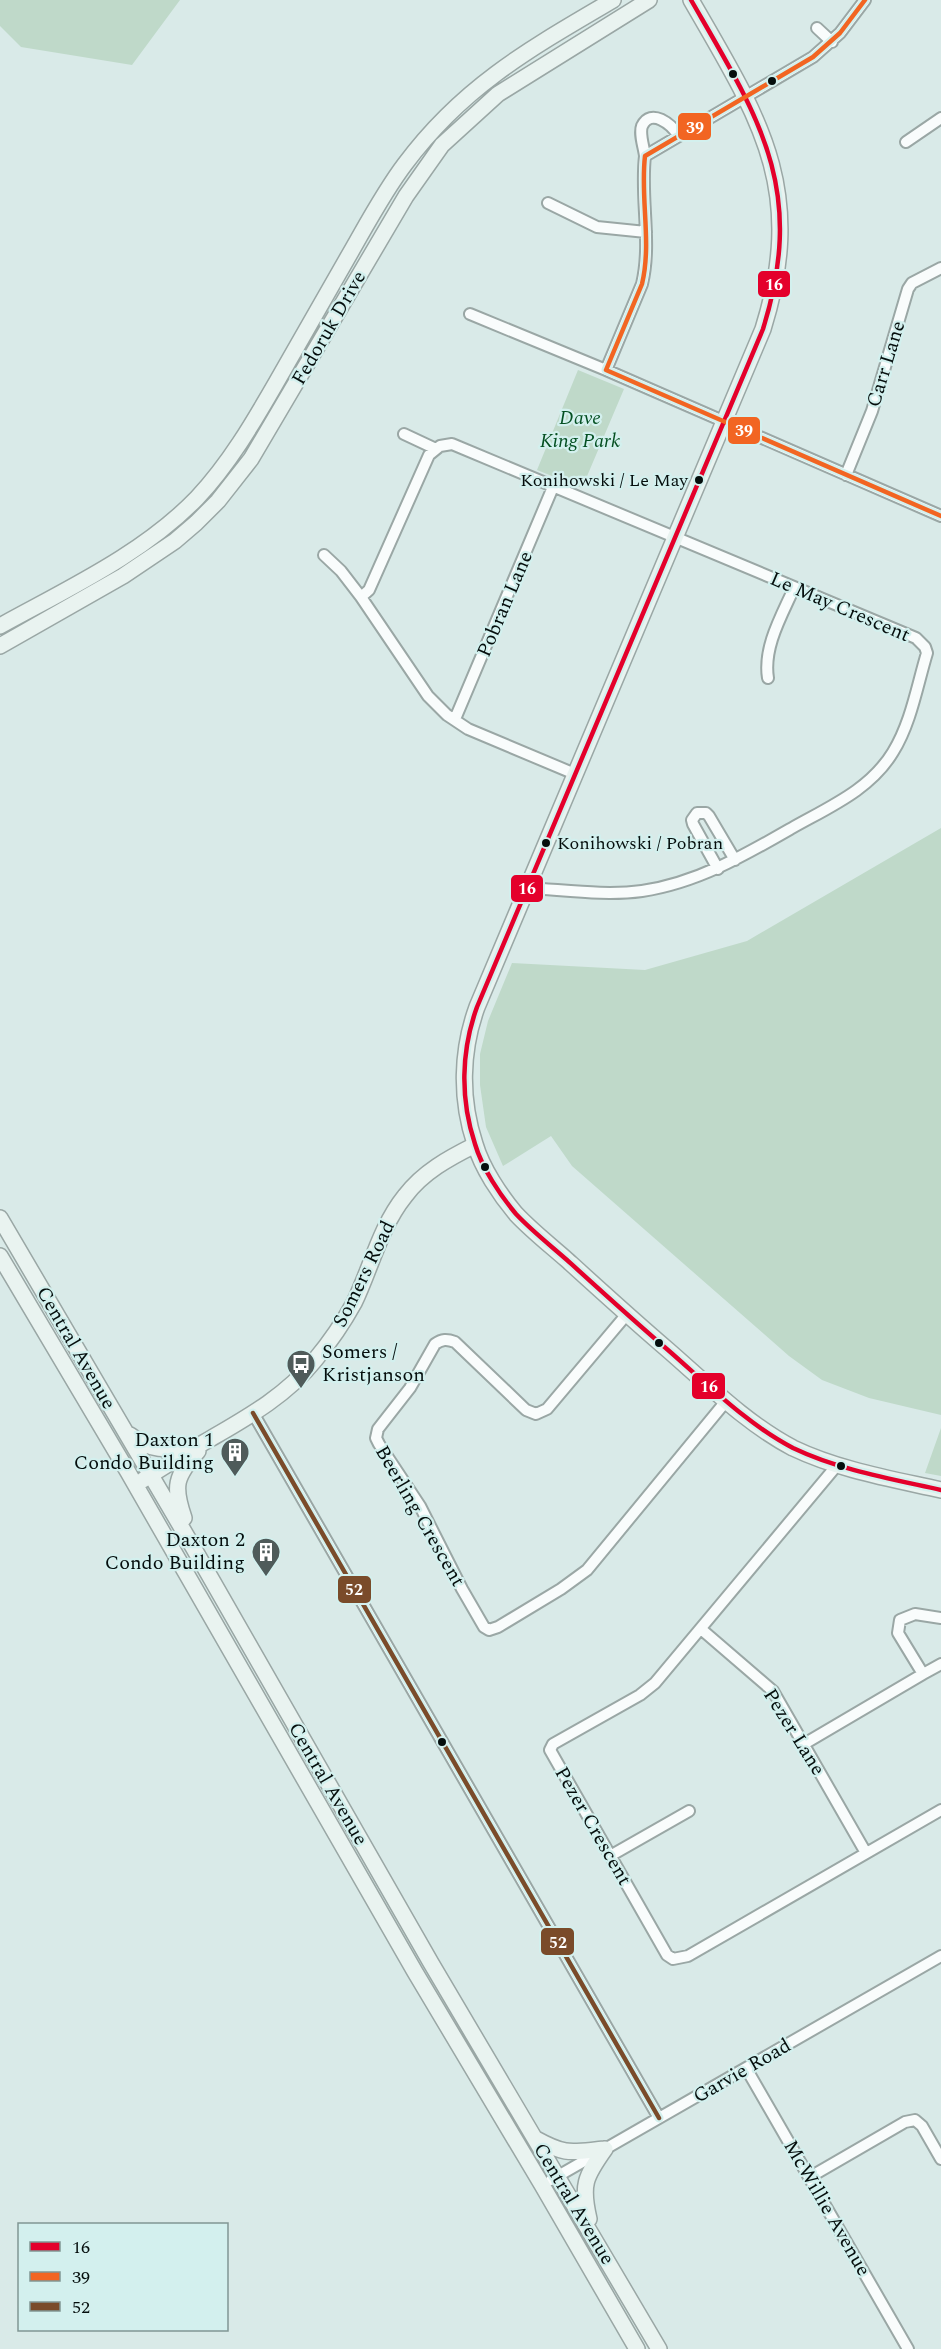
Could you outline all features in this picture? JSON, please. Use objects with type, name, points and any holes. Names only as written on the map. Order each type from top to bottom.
[{"type":"main road","name":"Fedoruk Drive","points":[[0,626],[132,549],[156,533],[197,498],[243,439],[364,228],[404,165],[423,141],[477,87],[537,44],[613,0]]},
{"type":"main road","name":"Fedoruk Drive","points":[[0,646],[123,576],[175,541],[196,523],[251,459],[400,205],[442,145],[476,112],[514,82],[650,0]]},
{"type":"main road","points":[[691,0],[758,121],[772,164],[780,218],[780,257],[774,292],[763,329],[470,1026],[464,1065],[466,1107],[475,1145],[494,1183],[516,1214],[627,1314],[760,1427],[793,1447],[838,1464],[941,1490]]},
{"type":"main road","name":"Somers Road","points":[[135,1484],[253,1413],[296,1381],[337,1331],[354,1302],[384,1230],[405,1196],[418,1181],[446,1159],[475,1145]]},
{"type":"main road","name":"Central Avenue","points":[[0,1218],[193,1547],[431,1963],[659,2349]]},
{"type":"main road","name":"Central Avenue","points":[[0,1256],[135,1484],[415,1972],[637,2349]]},
{"type":"main road","points":[[124,1430],[136,1440],[155,1449],[178,1448],[206,1441]]},
{"type":"main road","points":[[193,1547],[178,1501],[177,1485],[185,1466],[206,1441]]},
{"type":"main road","points":[[535,2138],[565,2152],[605,2149]]},
{"type":"main road","points":[[592,2234],[585,2201],[585,2183],[589,2172],[605,2149]]},
{"type":"street","points":[[645,156],[810,59],[832,42],[865,0]]},
{"type":"street","points":[[817,28],[832,42]]},
{"type":"street","points":[[606,370],[642,284],[646,261],[645,156],[642,127],[652,118],[661,119],[674,128],[678,135]]},
{"type":"street","points":[[906,142],[941,118]]},
{"type":"street","points":[[548,203],[597,227],[638,233],[646,232]]},
{"type":"street","name":"Carr Lane","points":[[846,475],[866,429],[908,289],[912,284],[941,268]]},
{"type":"street","points":[[470,314],[606,370],[941,516]]},
{"type":"street","points":[[361,597],[369,590],[424,465],[429,455],[436,449],[404,434]]},
{"type":"street","name":"Le May Crescent","points":[[436,449],[452,444],[916,638],[925,647],[927,653],[905,727],[893,752],[875,775],[852,794],[718,869],[688,880],[622,893],[528,888]]},
{"type":"street","name":"Pobran Lane","points":[[455,719],[553,487]]},
{"type":"street","points":[[324,555],[341,571],[361,597],[428,696],[468,729],[575,774]]},
{"type":"street","points":[[768,678],[766,669],[770,646],[794,588]]},
{"type":"street","points":[[718,869],[693,824],[692,820],[698,813],[706,813],[709,816],[735,860]]},
{"type":"street","name":"Beerling Crescent","points":[[627,1314],[547,1409],[536,1414],[526,1410],[455,1342],[444,1339],[439,1341],[435,1344],[410,1388],[378,1430],[376,1438],[379,1444],[420,1506],[484,1627],[489,1630],[498,1627],[570,1584],[587,1570],[727,1400]]},
{"type":"street","points":[[253,1413],[658,2118]]},
{"type":"street","name":"Pezer Crescent","points":[[838,1464],[655,1683],[640,1695],[553,1744],[550,1750],[667,1955],[673,1959],[679,1959],[941,1810]]},
{"type":"street","points":[[923,1674],[898,1633],[900,1620],[915,1614],[941,1618]]},
{"type":"street","name":"Pezer Lane","points":[[701,1629],[773,1691],[866,1853]]},
{"type":"street","points":[[804,1744],[941,1664]]},
{"type":"street","points":[[610,1856],[689,1811]]},
{"type":"street","name":"Garvie Road","points":[[542,2185],[941,1956]]},
{"type":"street","name":"McWillie Avenue","points":[[746,2068],[908,2349]]},
{"type":"street","points":[[810,2177],[905,2122],[915,2120],[922,2126],[941,2159]]},
{"type":"green space","points":[[0,0],[180,0],[132,65],[21,47],[0,26]]},
{"type":"green space","name":"Dave King Park","points":[[578,370],[624,389],[582,488],[537,470]]},
{"type":"green space","points":[[941,828],[941,1415],[869,1398],[822,1380],[789,1356],[572,1166],[551,1136],[503,1166],[486,1127],[480,1085],[480,1054],[488,1021],[512,963],[645,970],[747,941]]},
{"type":"green space","points":[[941,1428],[941,1476],[925,1473]]},
{"type":"transit line","name":"16","points":[[691,0],[737,81],[769,156],[777,194],[780,235],[775,279],[763,329],[477,1007],[465,1058],[467,1110],[470,1127],[482,1162],[498,1190],[516,1214],[630,1317],[744,1415],[776,1438],[811,1456],[866,1473],[941,1490]]},
{"type":"transit line","name":"39","points":[[865,0],[840,33],[813,57],[645,156],[645,268],[642,284],[606,370],[941,516]]},
{"type":"transit line","name":"52","points":[[253,1413],[659,2118]]},
{"type":"place","name":"Konihowski / Le May","points":[[699,480]]},
{"type":"place","name":"Konihowski / Pobran","points":[[546,843]]},
{"type":"place","name":"Somers / Kristjanson","points":[[301,1390]]},
{"type":"place","name":"Daxton 1 Condo Building","points":[[235,1478]]},
{"type":"place","name":"Daxton 2 Condo Building","points":[[266,1578]]}]
